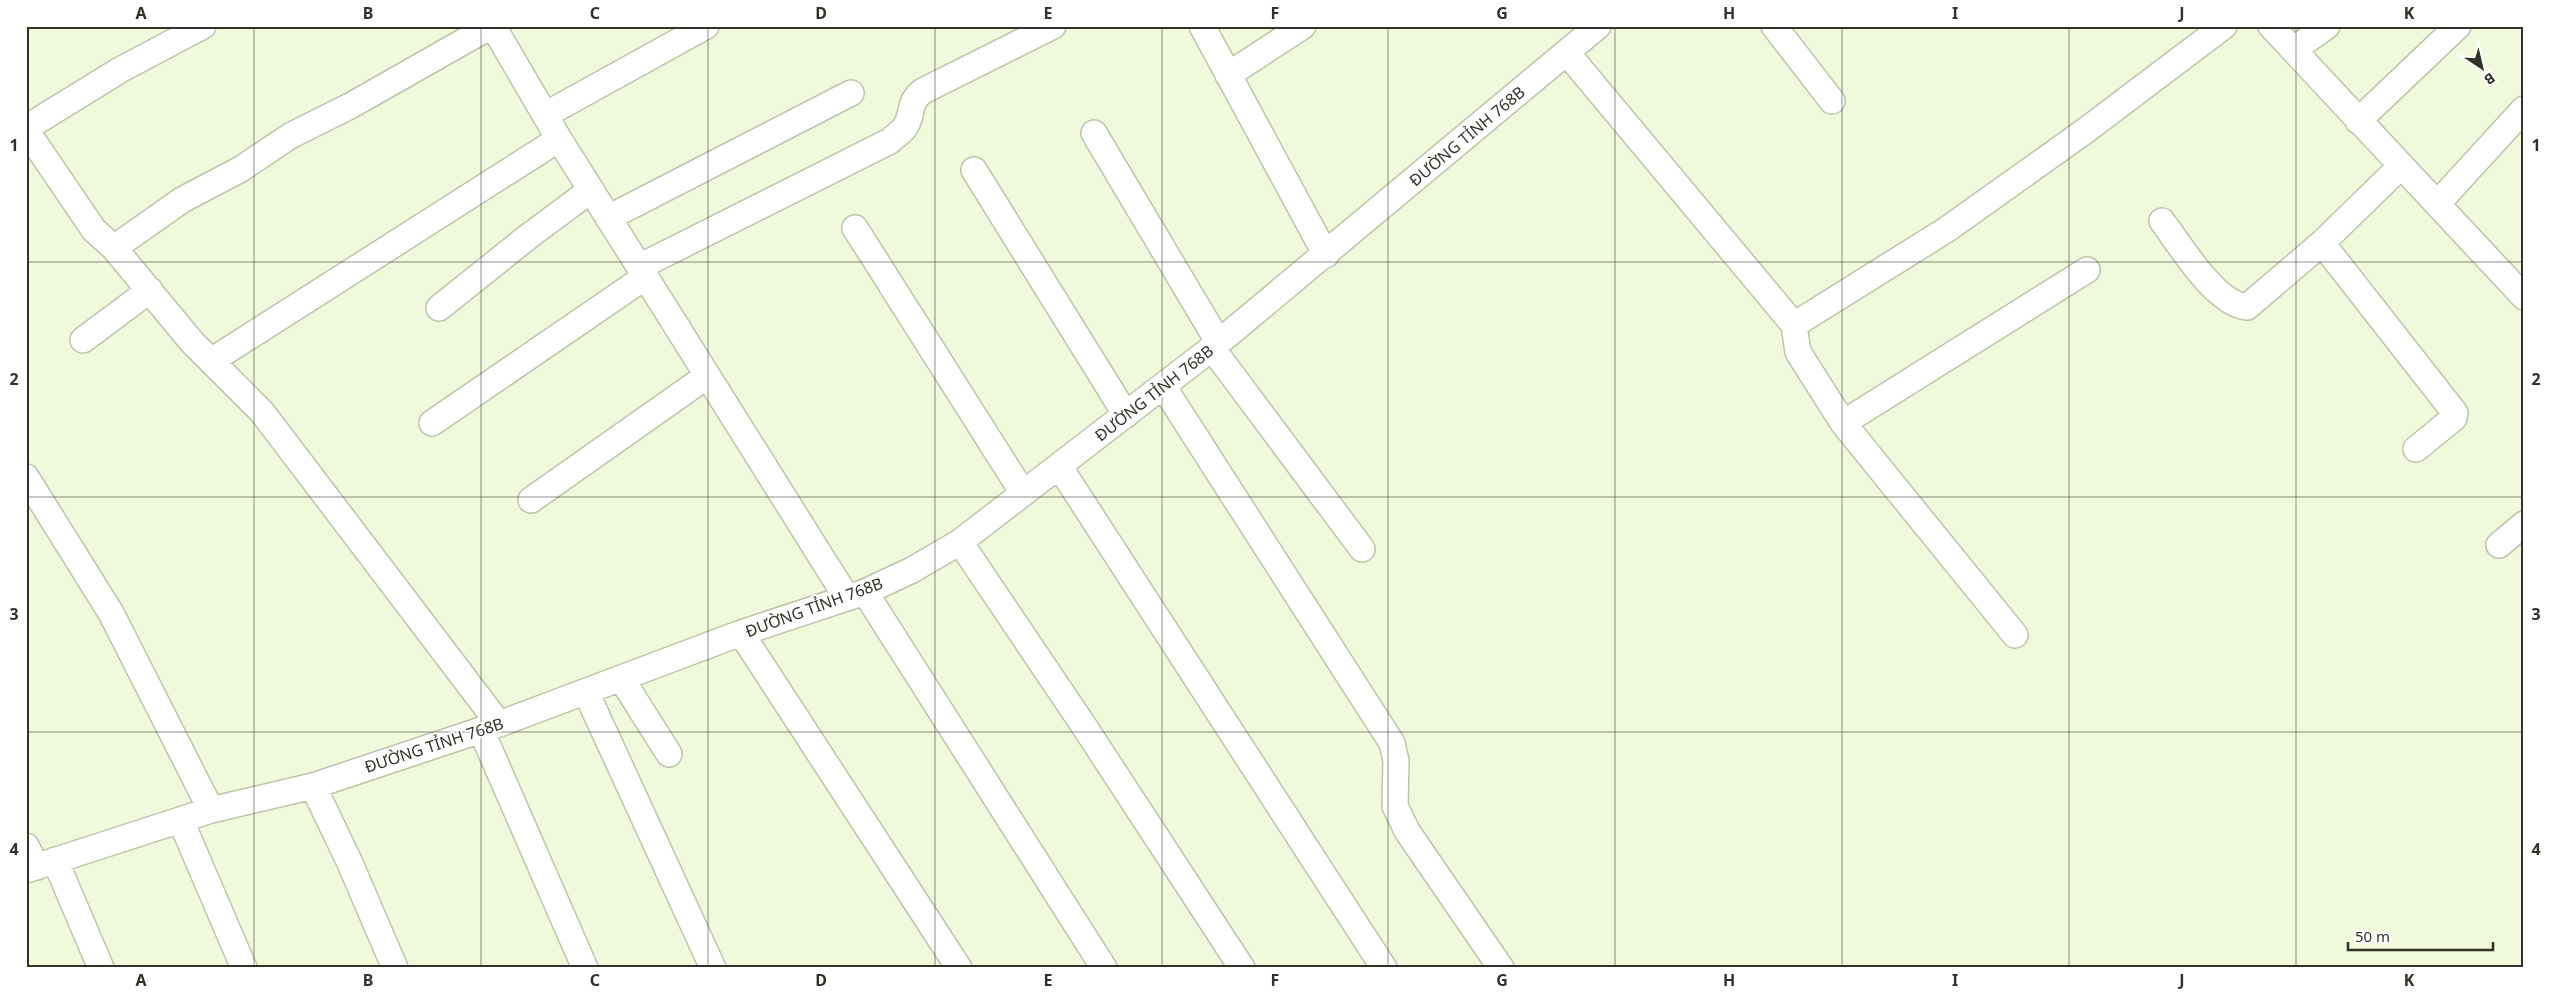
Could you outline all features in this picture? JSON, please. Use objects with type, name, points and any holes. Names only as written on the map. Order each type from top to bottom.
[{"type":"street","points":[[203,26],[120,70],[26,129],[94,230],[114,248],[192,342],[262,412],[490,727],[585,968]]},
{"type":"street","points":[[114,248],[182,200],[241,169],[290,136],[350,106],[492,26],[559,139],[707,376],[856,595],[1104,968]]},
{"type":"street","points":[[545,115],[706,26]]},
{"type":"street","points":[[432,423],[642,272],[890,141],[906,126],[911,105],[916,96],[923,91],[1053,26]]},
{"type":"street","points":[[1202,26],[1326,255]]},
{"type":"street","points":[[1228,75],[1303,26]]},
{"type":"street","name":"ĐƯỜNG TỈNH 768B","points":[[36,861],[211,810],[313,786],[490,727],[740,633],[856,595],[912,570],[960,542],[1216,345],[1598,26]]},
{"type":"street","points":[[1774,26],[1832,101]]},
{"type":"street","points":[[1794,325],[1946,230],[2085,131],[2224,26]]},
{"type":"street","points":[[2271,26],[2524,297]]},
{"type":"street","points":[[2293,50],[2327,26]]},
{"type":"street","points":[[2358,120],[2458,26]]},
{"type":"street","points":[[1567,53],[1794,325],[1798,352],[1843,423],[2015,635]]},
{"type":"street","points":[[608,218],[851,93]]},
{"type":"street","points":[[2437,204],[2524,109]]},
{"type":"street","points":[[1094,133],[1216,345],[1362,549]]},
{"type":"street","points":[[211,360],[559,139]]},
{"type":"street","points":[[2162,221],[2209,283],[2232,303],[2247,307],[2322,243],[2401,166]]},
{"type":"street","points":[[974,170],[1126,415]]},
{"type":"street","points":[[439,308],[529,236],[591,190]]},
{"type":"street","points":[[855,228],[1023,493]]},
{"type":"street","points":[[2322,243],[2455,413],[2454,418],[2416,449]]},
{"type":"street","points":[[1843,423],[2087,270]]},
{"type":"street","points":[[83,340],[150,290]]},
{"type":"street","points":[[531,500],[707,376]]},
{"type":"street","points":[[1163,386],[1392,742],[1396,762],[1395,806],[1408,831],[1501,968]]},
{"type":"street","points":[[1059,466],[1384,968]]},
{"type":"street","points":[[26,477],[111,613],[211,810]]},
{"type":"street","points":[[2498,545],[2524,524]]},
{"type":"street","points":[[960,542],[1084,726],[1242,968]]},
{"type":"street","points":[[740,633],[959,968]]},
{"type":"street","points":[[620,678],[669,754]]},
{"type":"street","points":[[586,692],[713,968]]},
{"type":"street","points":[[313,786],[349,861],[395,968]]},
{"type":"street","points":[[181,820],[244,968]]},
{"type":"street","points":[[36,861],[101,968]]}]
